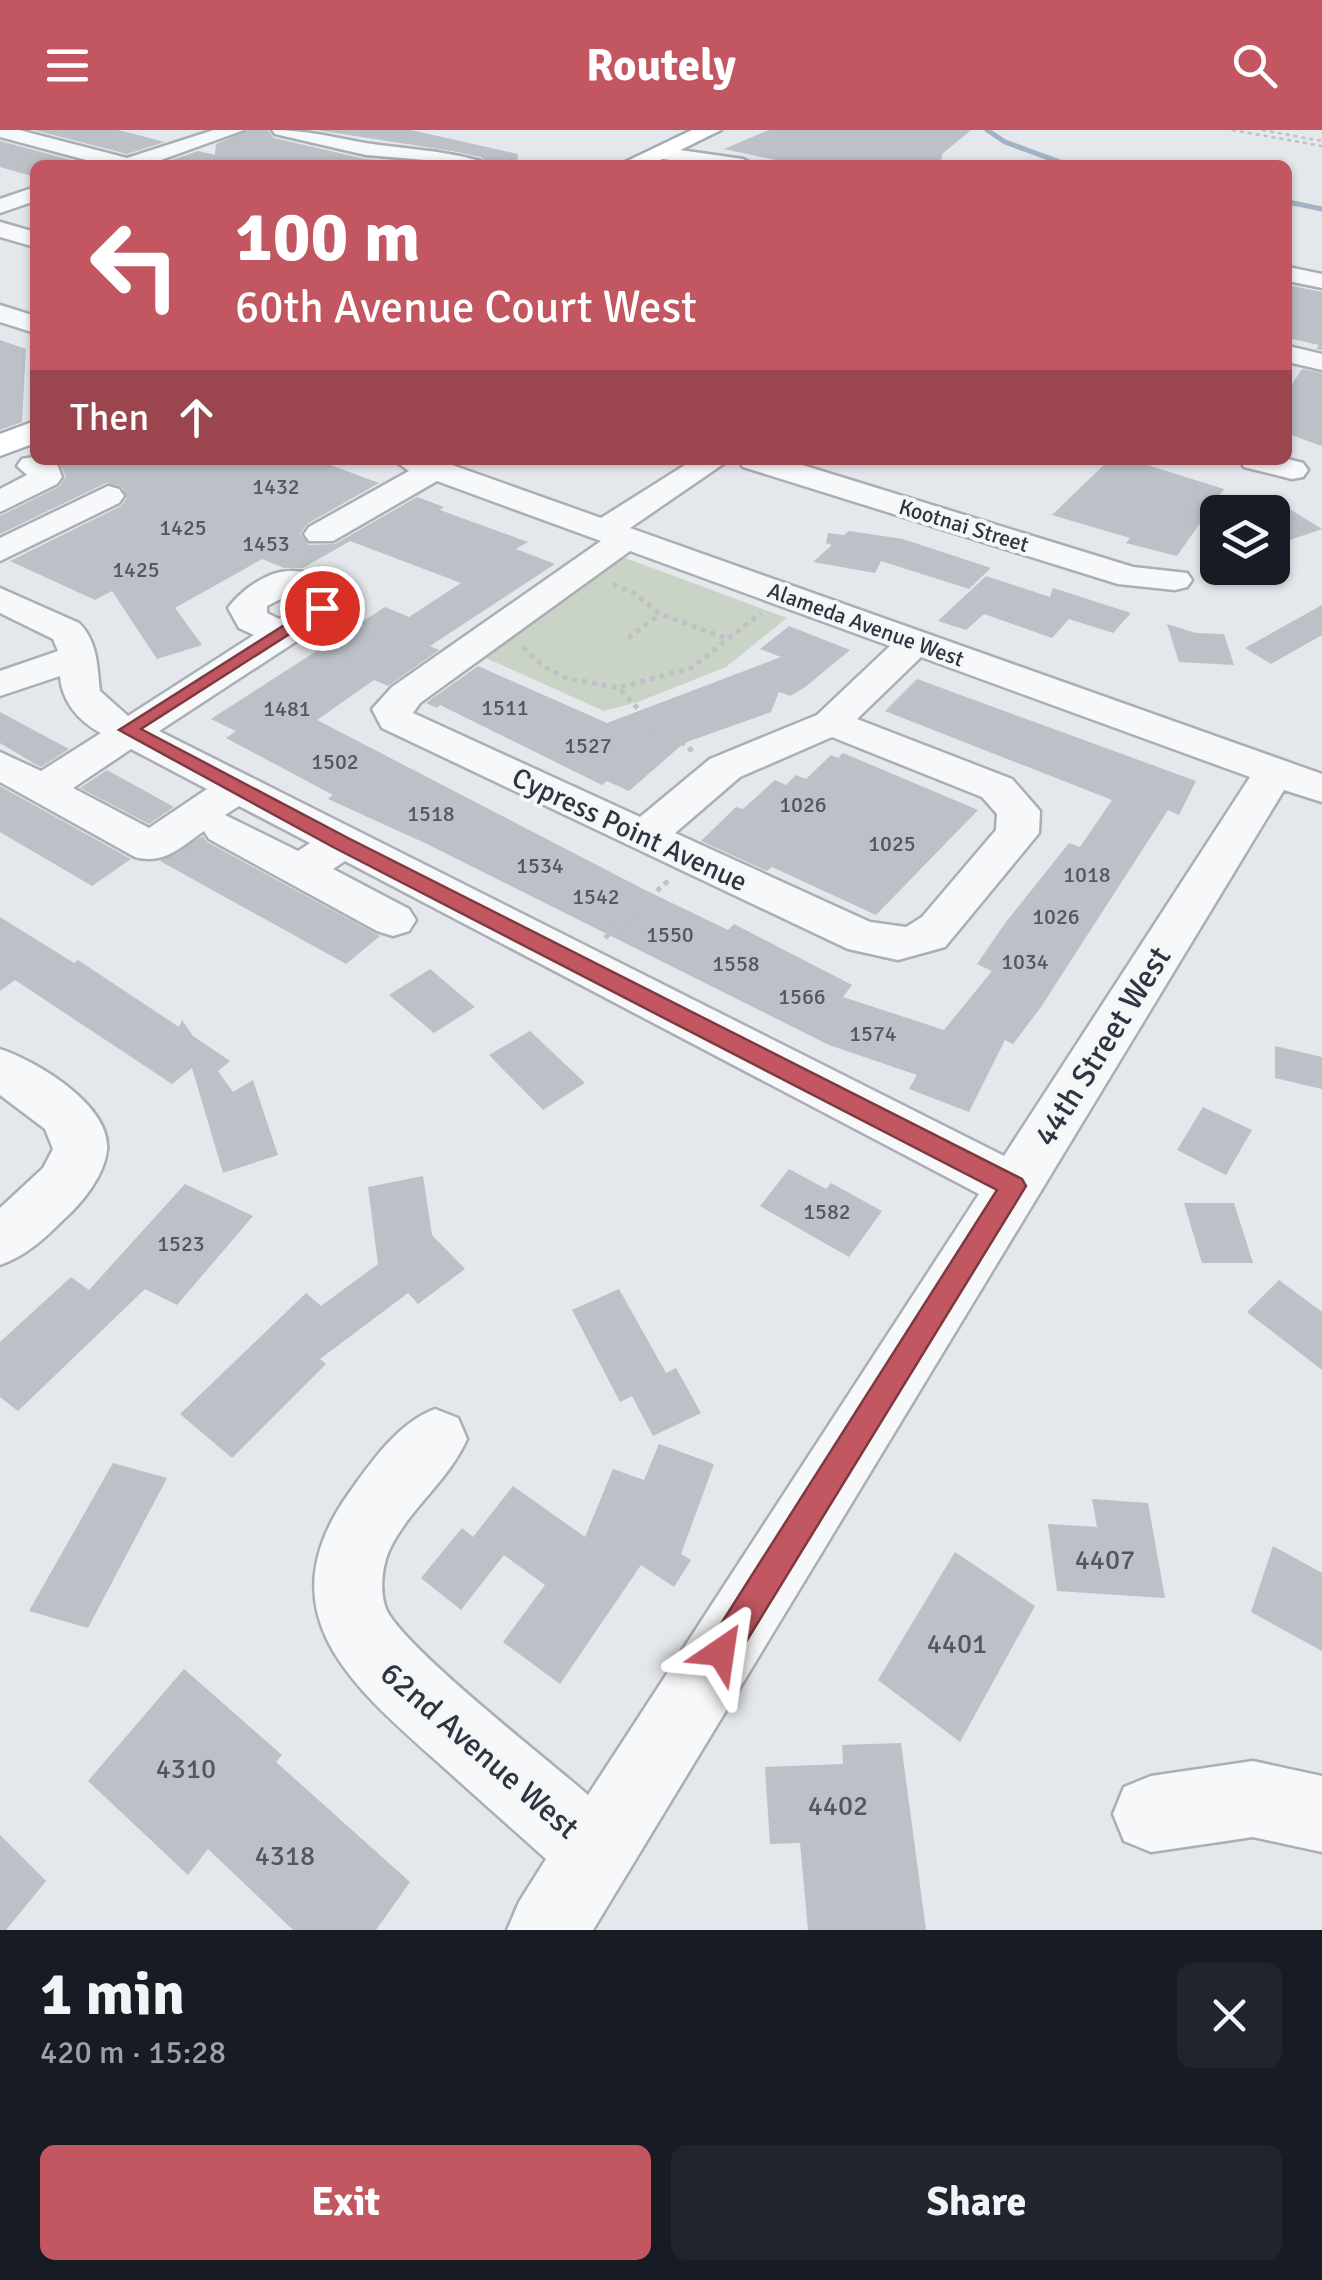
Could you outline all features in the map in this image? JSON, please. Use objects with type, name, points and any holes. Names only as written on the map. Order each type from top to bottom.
[{"type":"main road","points":[[643,160],[710,130]]},
{"type":"main road","points":[[0,446],[30,433]]},
{"type":"street","points":[[143,160],[234,130]]},
{"type":"street","points":[[282,130],[366,149],[455,160]]},
{"type":"street","points":[[0,131],[109,160]]},
{"type":"street","points":[[659,153],[708,160]]},
{"type":"street","points":[[0,206],[30,196]]},
{"type":"street","points":[[0,229],[30,238]]},
{"type":"street","points":[[1292,275],[1322,281]]},
{"type":"street","points":[[0,313],[30,323]]},
{"type":"street","points":[[1292,355],[1322,362]]},
{"type":"street","points":[[321,534],[422,465]]},
{"type":"street","name":"Alameda Avenue West","points":[[422,465],[1298,780]]},
{"type":"street","points":[[581,571],[616,534],[707,465]]},
{"type":"street","name":"Kootnai Street","points":[[770,465],[1130,577],[1176,580]]},
{"type":"street","points":[[1273,465],[1292,470]]},
{"type":"street","points":[[0,502],[46,477],[46,471],[33,466]]},
{"type":"street","points":[[9,539],[108,496]]},
{"type":"street","name":"Cypress Point Avenue","points":[[581,571],[406,695],[392,710],[396,720],[854,934],[895,945],[931,935],[1017,833],[1020,821],[1014,803],[996,788],[831,723]]},
{"type":"street","points":[[0,599],[75,640],[81,694],[104,719],[128,730],[230,799],[300,871],[393,920]]},
{"type":"street","points":[[42,789],[322,608]]},
{"type":"street","points":[[644,836],[725,768],[831,723],[916,642]]},
{"type":"street","points":[[0,684],[78,657]]},
{"type":"street","points":[[0,765],[151,847],[230,799]]},
{"type":"street","name":"44th Street West","points":[[547,1930],[1013,1186],[1298,780]]},
{"type":"street","points":[[230,799],[340,843],[1013,1186]]},
{"type":"street","points":[[300,871],[340,843]]},
{"type":"street","points":[[0,1068],[66,1115],[77,1130],[80,1148],[74,1170],[59,1190],[0,1241]]},
{"type":"street","name":"62nd Avenue West","points":[[435,1439],[365,1523],[350,1561],[348,1592],[353,1622],[367,1649],[388,1670],[596,1852]]},
{"type":"street","points":[[1151,1814],[1254,1799],[1322,1814]]},
{"type":"path","points":[[1232,130],[1322,143]]},
{"type":"path","points":[[1262,130],[1322,143]]},
{"type":"path","points":[[581,571],[632,592],[660,614],[728,639]]},
{"type":"path","points":[[508,646],[525,648],[532,661],[580,684],[619,688],[672,676],[710,656],[785,595]]},
{"type":"path","points":[[628,638],[660,614]]},
{"type":"path","points":[[619,688],[648,720],[689,747],[696,758]]},
{"type":"path","points":[[578,963],[678,872]]},
{"type":"green space","points":[[615,554],[787,618],[726,667],[638,702],[604,711],[486,658],[491,645]]},
{"type":"building","points":[[34,130],[118,130],[165,142],[127,154]]},
{"type":"building","points":[[248,130],[268,130],[274,138],[378,160],[172,160],[198,151],[215,155],[216,144]]},
{"type":"building","points":[[316,130],[411,130],[518,154],[517,160],[484,160],[452,151]]},
{"type":"building","points":[[769,130],[971,130],[942,154],[941,160],[776,160],[724,149]]},
{"type":"building","points":[[0,141],[71,160],[30,160],[30,176],[0,167]]},
{"type":"building","points":[[1292,286],[1322,292],[1322,350],[1316,349],[1319,345],[1292,339]]},
{"type":"building","points":[[0,340],[26,349],[22,422],[0,430]]},
{"type":"building","points":[[1302,369],[1322,373],[1322,446],[1292,435],[1292,384]]},
{"type":"building","points":[[60,465],[330,465],[379,483],[307,524],[300,534],[309,545],[335,544],[417,497],[444,507],[440,510],[528,542],[516,549],[555,564],[430,646],[439,650],[388,686],[374,680],[317,720],[645,890],[728,930],[734,924],[852,985],[843,997],[944,1030],[992,971],[977,964],[1006,922],[1069,843],[1080,847],[1112,800],[885,711],[917,679],[1196,781],[1179,815],[1168,810],[1041,1007],[1013,1044],[1005,1040],[969,1112],[909,1089],[917,1075],[829,1045],[427,844],[328,799],[333,795],[226,738],[236,731],[211,719],[385,607],[409,617],[461,583],[350,541],[303,568],[284,568],[262,559],[175,608],[202,645],[157,659],[112,591],[95,600],[10,561],[121,506],[127,498],[122,487],[106,483],[0,534],[0,516],[60,486],[66,476]]},
{"type":"building","points":[[1104,465],[1147,465],[1224,489],[1220,495],[1200,495],[1200,523],[1177,556],[1126,543],[1130,538],[1052,515]]},
{"type":"building","points":[[1291,510],[1322,529],[1290,540]]},
{"type":"building","points":[[849,531],[903,539],[991,568],[969,589],[881,561],[875,573],[813,562],[832,545],[826,543],[828,533],[844,535]]},
{"type":"building","points":[[986,576],[1050,597],[1053,588],[1131,613],[1113,633],[1069,619],[1052,638],[984,614],[966,630],[938,621]]},
{"type":"building","points":[[1322,605],[1322,635],[1271,664],[1245,648]]},
{"type":"building","points":[[1167,624],[1196,633],[1224,634],[1234,665],[1179,662]]},
{"type":"building","points":[[789,626],[850,650],[804,688],[790,696],[779,692],[771,712],[684,743],[629,791],[607,781],[602,785],[440,705],[437,708],[426,703],[478,666],[607,723],[781,657],[760,649]]},
{"type":"building","points":[[0,712],[69,749],[41,767],[35,764],[0,743]]},
{"type":"building","points":[[843,753],[978,810],[876,915],[772,867],[767,871],[701,841],[736,807],[743,809],[775,780],[786,785],[796,775],[806,779],[831,755],[838,758]]},
{"type":"building","points":[[107,770],[174,807],[149,824],[80,788]]},
{"type":"building","points":[[0,786],[131,859],[92,886],[0,832]]},
{"type":"building","points":[[203,836],[207,842],[380,936],[346,964],[160,861]]},
{"type":"building","points":[[0,917],[74,963],[78,960],[179,1027],[182,1020],[193,1036],[230,1061],[218,1071],[233,1092],[253,1080],[278,1155],[223,1173],[192,1068],[172,1084],[15,980],[0,991]]},
{"type":"building","points":[[430,969],[475,1007],[434,1033],[389,995]]},
{"type":"building","points":[[530,1031],[585,1083],[543,1110],[489,1055]]},
{"type":"building","points":[[1275,1046],[1322,1057],[1322,1089],[1275,1078]]},
{"type":"building","points":[[1203,1107],[1252,1130],[1226,1175],[1177,1150]]},
{"type":"building","points":[[789,1169],[826,1189],[831,1183],[882,1211],[849,1257],[760,1206]]},
{"type":"building","points":[[423,1176],[432,1235],[465,1269],[418,1304],[408,1293],[320,1359],[326,1364],[232,1458],[180,1414],[306,1293],[321,1306],[378,1264],[368,1187]]},
{"type":"building","points":[[185,1184],[253,1216],[177,1305],[145,1289],[18,1411],[0,1397],[0,1342],[71,1277],[89,1290]]},
{"type":"building","points":[[1184,1203],[1234,1203],[1253,1263],[1202,1263]]},
{"type":"building","points":[[1279,1280],[1322,1312],[1322,1370],[1247,1312]]},
{"type":"building","points":[[619,1289],[666,1373],[676,1368],[701,1413],[653,1436],[632,1396],[620,1402],[572,1310]]},
{"type":"building","points":[[659,1444],[714,1464],[681,1554],[691,1560],[674,1587],[641,1565],[560,1684],[503,1642],[545,1585],[504,1555],[461,1610],[421,1578],[462,1528],[473,1537],[513,1486],[585,1537],[613,1469],[644,1480]]},
{"type":"building","points":[[113,1463],[167,1478],[88,1628],[29,1611]]},
{"type":"building","points":[[1092,1499],[1148,1503],[1165,1598],[1057,1591],[1048,1524],[1097,1527]]},
{"type":"building","points":[[1273,1546],[1322,1573],[1322,1651],[1251,1612]]},
{"type":"building","points":[[955,1552],[1035,1606],[960,1742],[878,1680]]},
{"type":"building","points":[[184,1669],[282,1755],[276,1762],[410,1882],[376,1930],[293,1930],[208,1849],[188,1875],[88,1781]]},
{"type":"building","points":[[901,1743],[926,1930],[808,1930],[800,1843],[770,1844],[765,1767],[843,1764],[842,1745]]},
{"type":"building","points":[[0,1835],[46,1881],[6,1930],[0,1930]]},
{"type":"waterway","points":[[987,130],[1005,142],[1054,160]]},
{"type":"waterway","points":[[1292,203],[1322,209]]},
{"type":"route","points":[[322,608],[128,730],[340,843],[1013,1186],[721,1652]]}]
